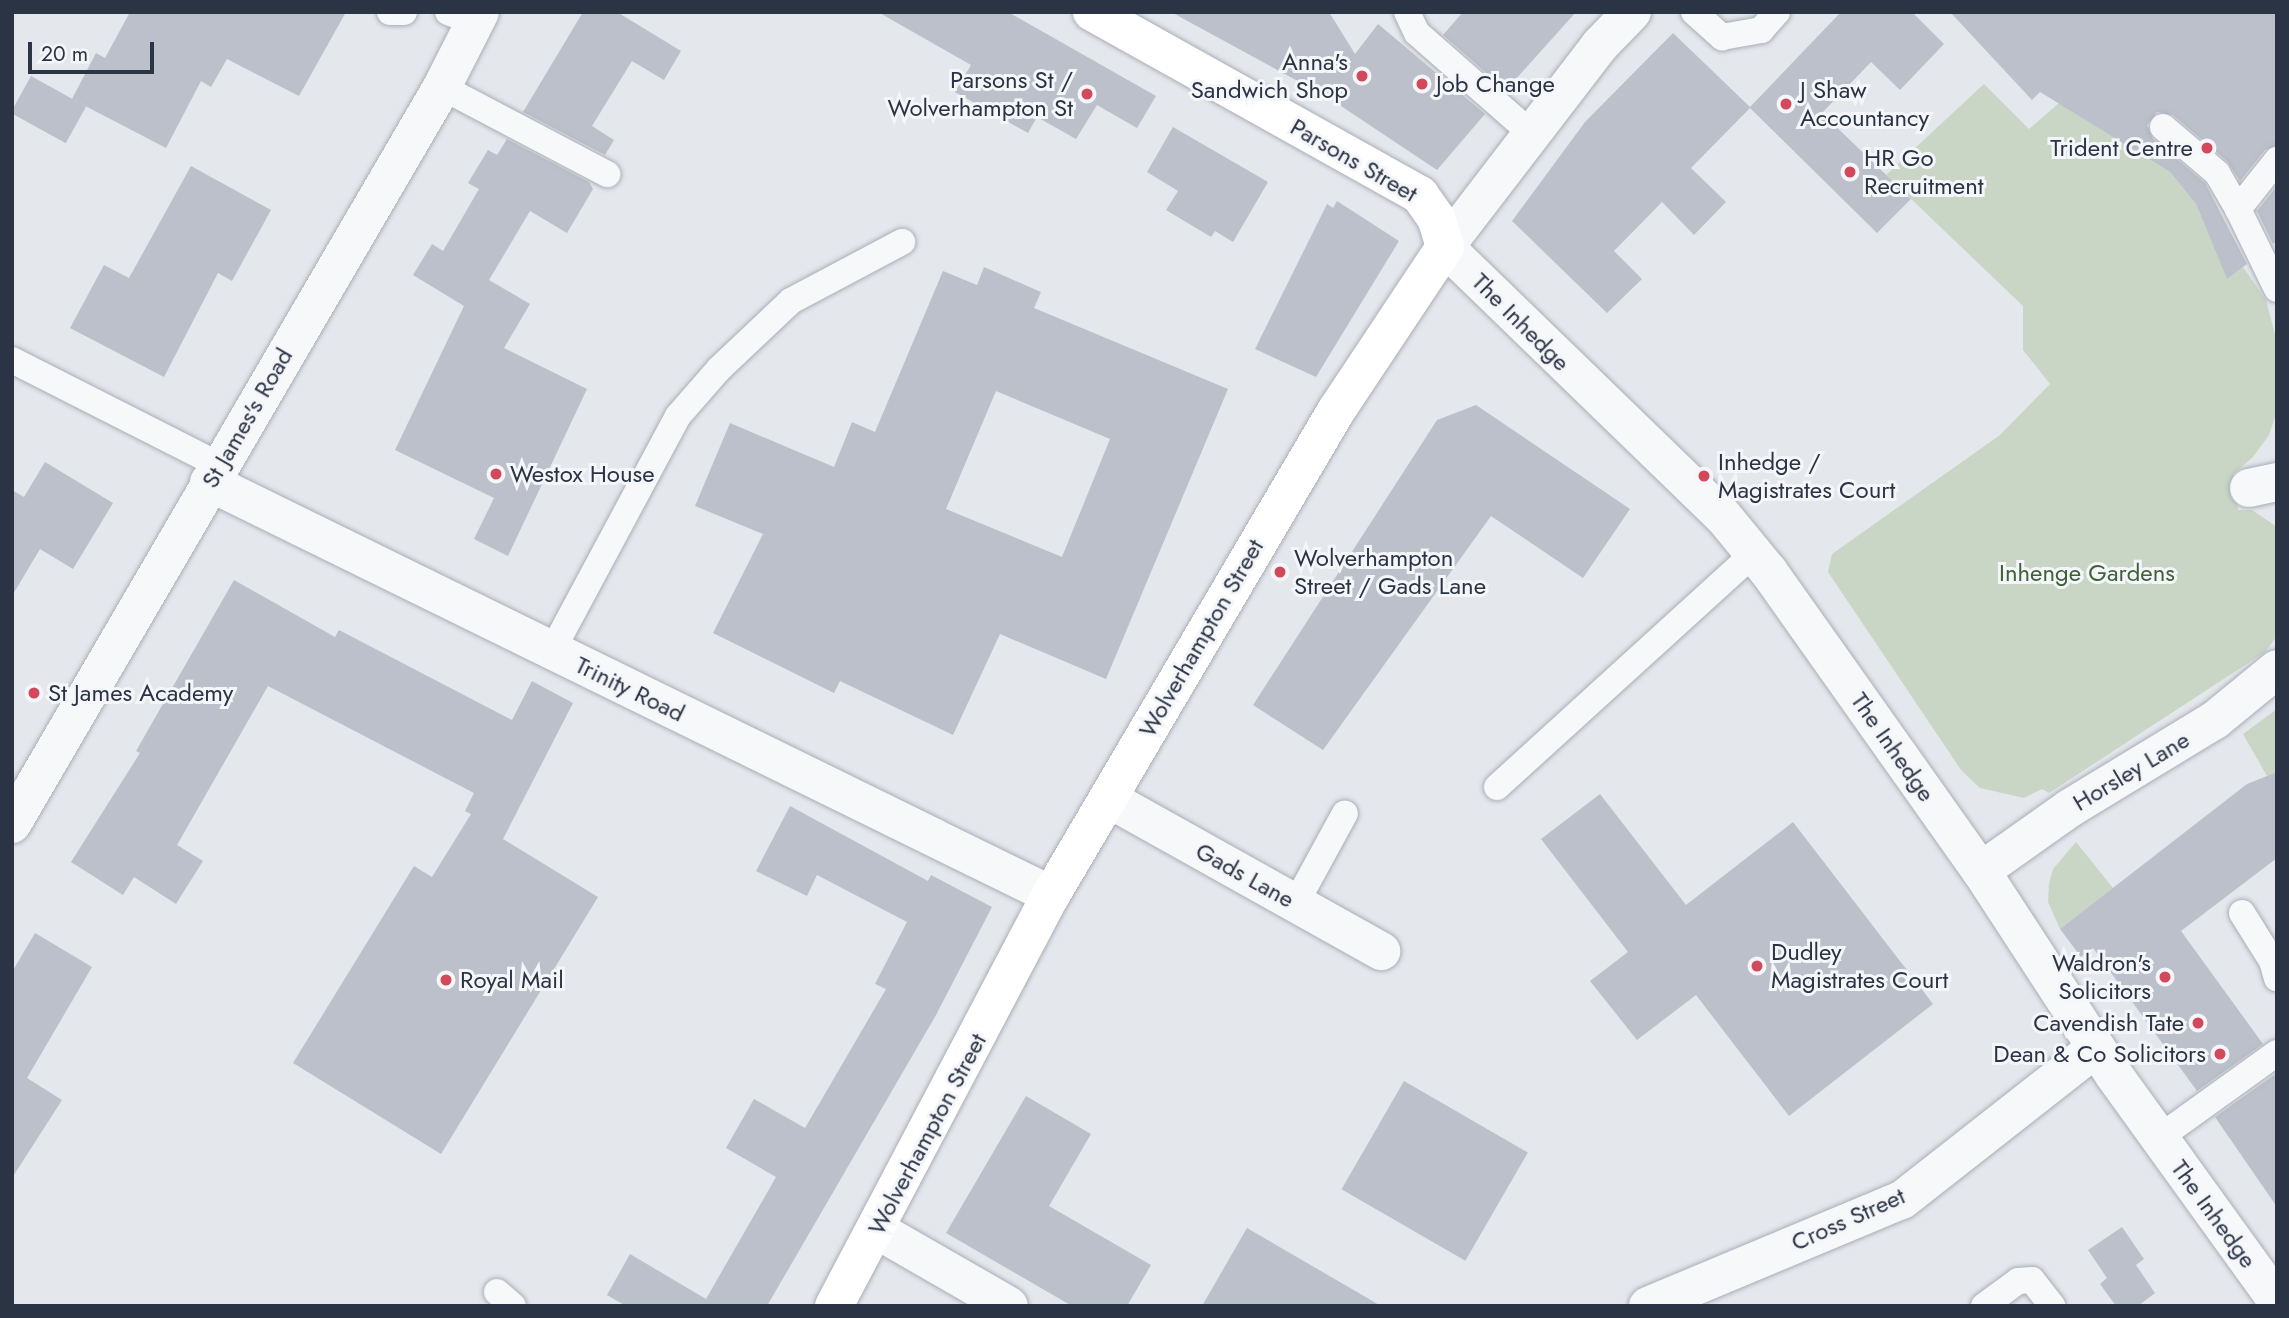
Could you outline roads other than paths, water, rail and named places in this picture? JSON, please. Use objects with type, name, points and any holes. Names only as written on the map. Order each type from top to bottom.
[{"type":"main road","name":"Parsons Street","points":[[1092,12],[1420,195],[1436,218],[1445,247]]},
{"type":"main road","name":"Wolverhampton Street","points":[[834,1306],[877,1230],[1051,895],[1336,411],[1445,247]]},
{"type":"street","name":"Wolverhampton Street","points":[[1445,247],[1600,45],[1632,12]]},
{"type":"street","name":"St James's Road","points":[[12,824],[442,87],[467,16]]},
{"type":"street","name":"The Inhedge","points":[[1445,247],[1723,516],[1754,554],[1981,871],[2096,1048],[2277,1301]]},
{"type":"street","name":"Trinity Road","points":[[214,474],[552,651],[1051,895]]},
{"type":"street","name":"Horsley Lane","points":[[1981,871],[2070,808],[2215,720],[2277,669]]},
{"type":"street","name":"Gads Lane","points":[[1109,799],[1381,951]]},
{"type":"street","name":"Cross Street","points":[[1648,1306],[1902,1200],[2096,1048]]},
{"type":"street","points":[[877,1230],[1009,1306]]},
{"type":"lane","points":[[390,12],[404,12]]},
{"type":"lane","points":[[1407,12],[1417,33],[1532,134]]},
{"type":"lane","points":[[1694,12],[1722,37],[1761,30],[1777,12]]},
{"type":"lane","points":[[442,87],[607,174]]},
{"type":"lane","points":[[2163,127],[2217,173],[2238,209],[2277,289]]},
{"type":"lane","points":[[2238,209],[2277,160]]},
{"type":"lane","points":[[552,651],[677,416],[791,301],[902,242]]},
{"type":"lane","points":[[12,360],[214,474]]},
{"type":"lane","points":[[1497,787],[1754,554]]},
{"type":"lane","points":[[1296,903],[1345,813]]},
{"type":"lane","points":[[2242,913],[2272,961],[2277,978]]},
{"type":"lane","points":[[2160,1138],[2277,1053]]},
{"type":"lane","points":[[1984,1306],[2018,1281],[2032,1280],[2052,1306]]},
{"type":"place","name":"Anna's Sandwich Shop","points":[[1362,76]]},
{"type":"place","name":"Job Change","points":[[1422,84]]},
{"type":"place","name":"Parsons St / Wolverhampton St","points":[[1087,94]]},
{"type":"place","name":"J Shaw Accountancy","points":[[1786,104]]},
{"type":"place","name":"Trident Centre","points":[[2207,148]]},
{"type":"place","name":"HR Go Recruitment","points":[[1850,172]]},
{"type":"place","name":"Westox House","points":[[496,474]]},
{"type":"place","name":"Inhedge / Magistrates Court","points":[[1704,476]]},
{"type":"place","name":"Wolverhampton Street / Gads Lane","points":[[1280,572]]},
{"type":"place","name":"St James Academy","points":[[34,693]]},
{"type":"place","name":"Dudley Magistrates Court","points":[[1757,966]]},
{"type":"place","name":"Waldron's Solicitors","points":[[2165,977]]},
{"type":"place","name":"Royal Mail","points":[[446,980]]},
{"type":"place","name":"Cavendish Tate","points":[[2198,1023]]},
{"type":"place","name":"Dean & Co Solicitors","points":[[2220,1054]]},
{"type":"park label","name":"Inhenge Gardens","points":[[2087,573]]}]
